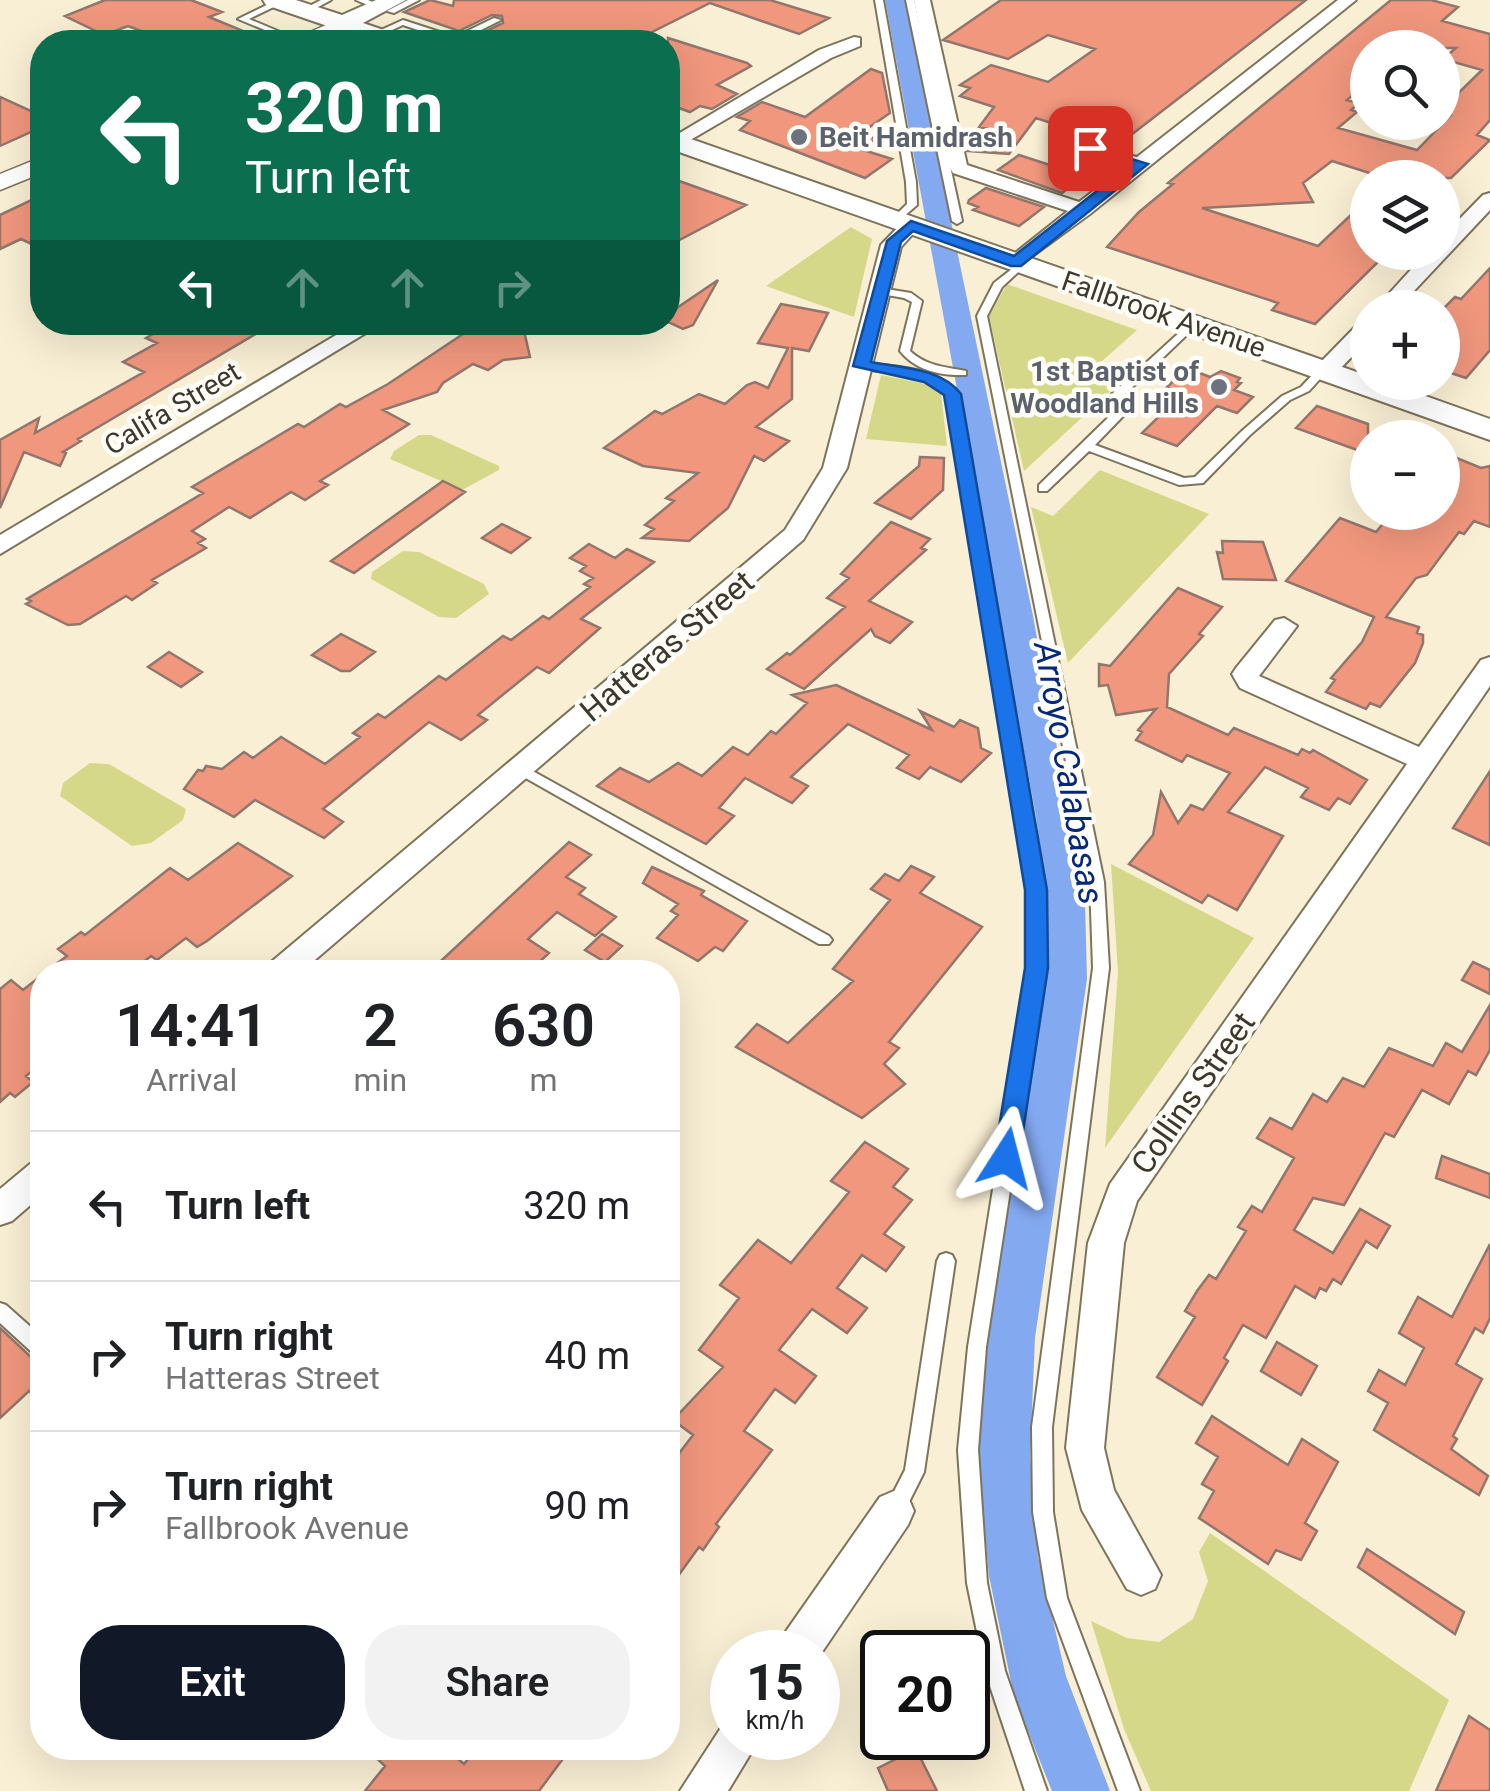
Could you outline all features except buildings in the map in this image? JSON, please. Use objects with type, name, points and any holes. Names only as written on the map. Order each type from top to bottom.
[{"type":"main road","points":[[277,1],[342,24],[386,17]]},
{"type":"main road","name":"Fallbrook Avenue","points":[[680,146],[930,228],[1490,430]]},
{"type":"street","points":[[922,0],[960,169],[1082,210]]},
{"type":"street","points":[[1019,263],[1348,0]]},
{"type":"street","points":[[328,30],[342,24]]},
{"type":"street","points":[[680,138],[824,54],[854,42]]},
{"type":"street","points":[[1064,144],[1141,164]]},
{"type":"street","points":[[0,183],[30,169]]},
{"type":"street","points":[[1460,230],[1490,199]]},
{"type":"street","name":"Hatteras Street","points":[[295,960],[794,535],[835,468],[891,245],[930,228]]},
{"type":"street","points":[[1403,290],[1422,270]]},
{"type":"street","name":"Califa Street","points":[[0,546],[352,335]]},
{"type":"street","points":[[1324,371],[1350,345]]},
{"type":"street","points":[[1284,626],[1245,674],[1250,682],[1425,761]]},
{"type":"street","name":"Collins Street","points":[[1140,1574],[1096,1496],[1085,1448],[1106,1243],[1122,1195],[1490,666]]},
{"type":"street","points":[[0,1210],[30,1184]]},
{"type":"street","points":[[812,1630],[894,1511]]},
{"type":"street","points":[[702,1791],[724,1760]]},
{"type":"lane","points":[[304,10],[327,0]]},
{"type":"lane","points":[[386,17],[415,0]]},
{"type":"lane","points":[[879,0],[912,182],[912,205],[930,228]]},
{"type":"lane","points":[[910,0],[930,228]]},
{"type":"lane","points":[[270,30],[242,19],[277,1]]},
{"type":"lane","points":[[386,17],[421,30]]},
{"type":"lane","points":[[477,30],[497,20]]},
{"type":"lane","points":[[1019,263],[998,286],[982,316],[1097,882],[1100,968],[1042,1427],[1043,1512],[1057,1598],[1128,1791]]},
{"type":"lane","points":[[880,291],[907,294],[917,301],[905,351],[910,358],[940,370],[962,373]]},
{"type":"lane","points":[[1043,488],[1120,414],[1116,396],[1192,324]]},
{"type":"lane","points":[[862,366],[928,378],[946,385],[953,394],[1036,890],[1036,968],[977,1348],[968,1450],[977,1584],[995,1671],[1036,1791]]},
{"type":"lane","points":[[1087,446],[1184,482],[1199,480],[1286,398],[1305,389],[1324,371]]},
{"type":"lane","points":[[520,769],[824,940]]},
{"type":"lane","points":[[894,1511],[914,1472],[946,1261]]},
{"type":"lane","points":[[0,1311],[30,1338]]},
{"type":"green space","points":[[851,227],[872,239],[854,317],[766,286]]},
{"type":"green space","points":[[1007,284],[1137,330],[1100,363],[1128,375],[1024,471],[989,316]]},
{"type":"green space","points":[[881,375],[926,384],[941,393],[947,446],[866,439]]},
{"type":"green space","points":[[419,435],[431,435],[499,466],[499,470],[462,490],[390,459],[394,451]]},
{"type":"green space","points":[[1100,470],[1209,514],[1068,663],[1031,507],[1053,516]]},
{"type":"green space","points":[[403,551],[419,552],[484,584],[489,594],[456,618],[439,617],[371,579],[372,572]]},
{"type":"green space","points":[[90,763],[109,764],[186,809],[183,820],[151,843],[132,846],[60,796],[63,783]]},
{"type":"green space","points":[[1111,864],[1254,938],[1105,1148],[1118,972]]},
{"type":"green space","points":[[1210,1533],[1449,1700],[1409,1791],[1151,1791],[1124,1729],[1091,1621],[1127,1638],[1159,1642],[1193,1619],[1208,1581],[1199,1552]]},
{"type":"water","points":[[885,0],[905,0],[1033,616],[1085,902],[1087,979],[1035,1338],[1030,1456],[1038,1557],[1066,1676],[1110,1791],[1052,1791],[1014,1696],[989,1576],[977,1446],[984,1361],[1046,972],[1047,902],[1036,816]]},
{"type":"place","name":"Beit Hamidrash","points":[[799,137]]},
{"type":"place","name":"1st Baptist of Woodland Hills","points":[[1219,387]]},
{"type":"route","points":[[1006,1158],[1036,968],[1036,890],[953,394],[946,385],[928,378],[862,366],[894,241],[911,225],[1016,262],[1141,164],[1090,148]]},
{"type":"water label","name":"Arroyo Calabasas","points":[[1069,773]]}]
